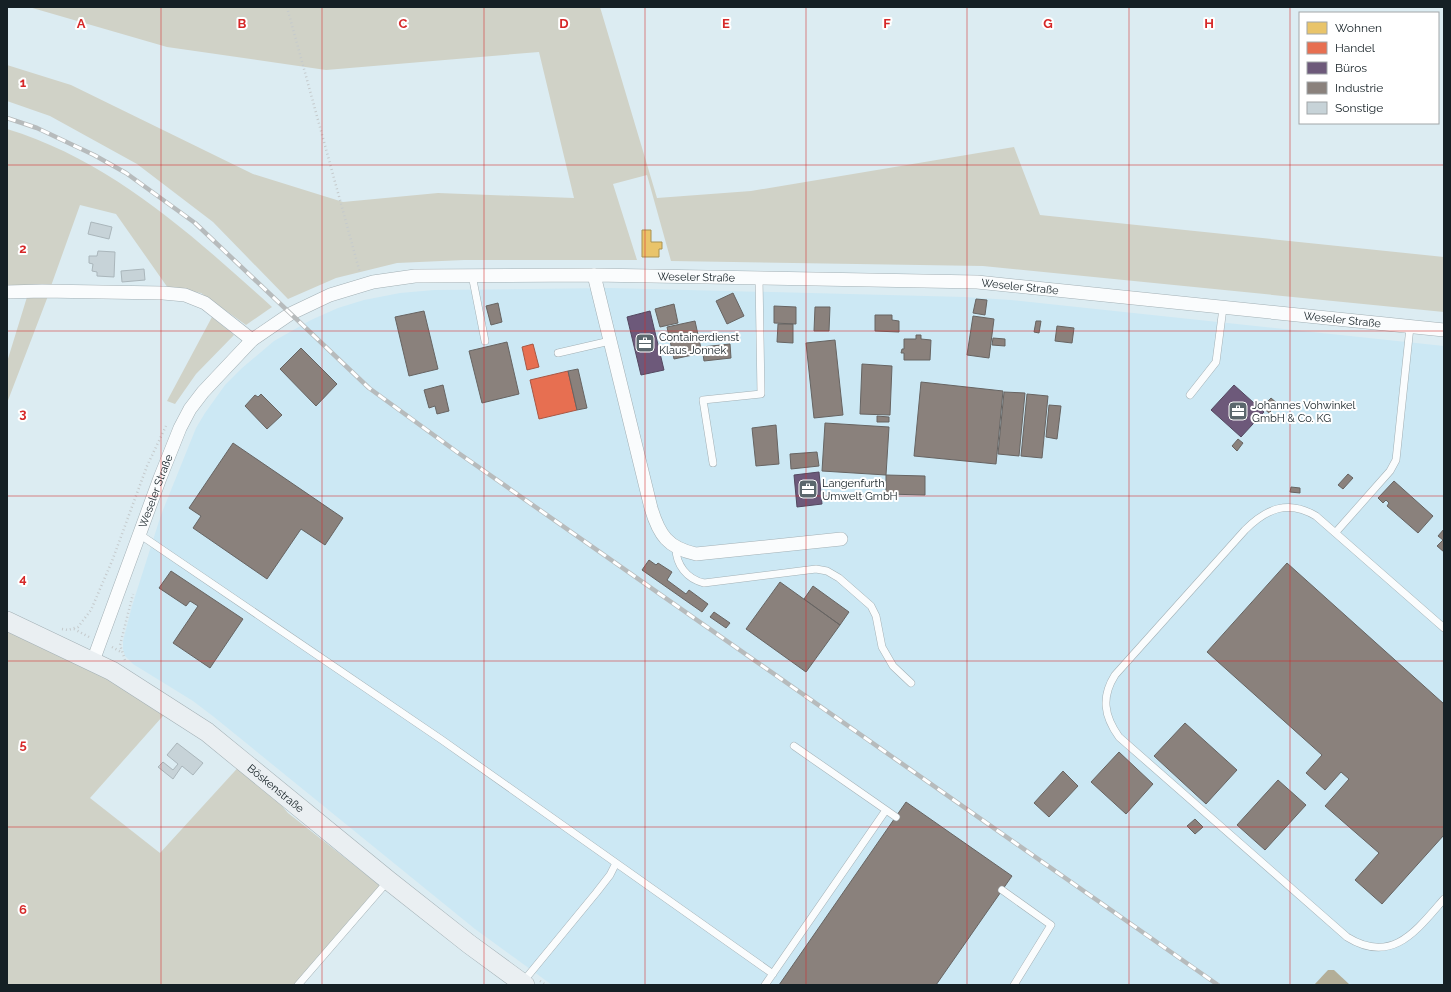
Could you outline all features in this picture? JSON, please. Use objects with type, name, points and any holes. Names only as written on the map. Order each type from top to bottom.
[{"type":"main road","name":"Böskenstraße","points":[[7,621],[92,661],[207,732],[469,944],[525,981]]},
{"type":"street","name":"Weseler Straße","points":[[92,661],[160,478],[180,428],[190,409],[227,364],[252,340],[301,308],[330,295],[362,277],[594,275],[977,282],[1444,330]]},
{"type":"street","points":[[594,275],[650,508],[659,531],[667,540],[676,548],[696,554],[841,539]]},
{"type":"street","points":[[7,292],[147,293],[185,295],[205,303],[252,340]]},
{"type":"lane","points":[[472,275],[485,341]]},
{"type":"lane","points":[[713,463],[703,400],[761,394],[759,278]]},
{"type":"lane","points":[[1190,395],[1216,362],[1223,308]]},
{"type":"lane","points":[[1336,532],[1390,471],[1396,460],[1410,326]]},
{"type":"lane","points":[[558,353],[610,341]]},
{"type":"lane","points":[[1444,628],[1316,516],[1299,508],[1286,508],[1259,516],[1245,530],[1115,675],[1107,687],[1105,696],[1107,712],[1112,727],[1119,737],[1347,937],[1358,944],[1371,948],[1386,948],[1400,942],[1416,931],[1444,899]]},
{"type":"lane","points":[[139,534],[442,740],[773,974]]},
{"type":"lane","points":[[676,548],[677,559],[684,571],[697,582],[704,583],[816,569],[827,571],[839,578],[871,606],[876,616],[882,647],[893,666],[911,683]]},
{"type":"lane","points":[[794,746],[896,816]]},
{"type":"lane","points":[[765,985],[886,810]]},
{"type":"lane","points":[[525,981],[610,875],[616,863]]},
{"type":"lane","points":[[298,985],[388,880]]},
{"type":"lane","points":[[1002,890],[1051,925],[1014,985]]},
{"type":"path","points":[[287,7],[362,277]]},
{"type":"path","points":[[55,626],[62,629],[73,629],[82,623],[91,610],[112,561],[147,466],[168,422]]},
{"type":"path","points":[[127,662],[121,652],[120,645],[134,587]]},
{"type":"path","points":[[525,981],[546,985]]},
{"type":"shaded area","points":[[29,7],[600,7],[657,198],[751,191],[1014,147],[1040,215],[1444,257],[1444,312],[983,266],[671,261],[647,175],[613,184],[637,260],[464,260],[397,263],[336,278],[288,299],[213,222],[137,164],[50,116],[7,101],[7,65],[71,85],[253,174],[343,202],[438,193],[574,198],[539,52],[326,70],[167,47]]},
{"type":"shaded area","points":[[7,129],[45,143],[81,160],[116,180],[181,227],[272,307],[246,325],[201,293],[168,288],[116,214],[80,205],[51,286],[7,287]]},
{"type":"shaded area","points":[[610,288],[965,297],[1011,300],[1444,346],[1444,985],[552,985],[475,929],[214,717],[193,701],[133,664],[125,656],[123,641],[132,606],[161,515],[196,428],[225,385],[242,368],[274,341],[311,320],[338,308],[364,300],[400,293],[434,290]]},
{"type":"shaded area","points":[[48,296],[7,403],[7,362],[27,297]]},
{"type":"shaded area","points":[[212,317],[234,335],[196,374],[175,404],[167,401]]},
{"type":"shaded area","points":[[7,622],[170,708],[90,798],[160,853],[244,761],[288,813],[382,887],[298,985],[7,985]]},
{"type":"shaded area","points":[[1328,970],[1334,970],[1350,985],[1314,985]]},
{"type":"building: Wohnen","points":[[642,230],[651,230],[651,242],[662,242],[662,249],[659,249],[659,257],[642,257]]},
{"type":"building: Handel","points":[[533,344],[539,367],[527,370],[522,347]]},
{"type":"building: Handel","points":[[568,371],[577,410],[539,419],[530,380]]},
{"type":"building: Büros","name":"Containerdienst Klaus Jonnek","points":[[650,311],[664,370],[641,375],[627,317]]},
{"type":"building: Büros","name":"Johannes Vohwinkel GmbH & Co. KG","points":[[1234,385],[1264,412],[1241,437],[1211,410]]},
{"type":"building: Büros","name":"Langenfurth Umwelt GmbH","points":[[819,472],[822,504],[797,507],[794,475]]},
{"type":"building: Industrie","points":[[733,293],[744,316],[727,324],[716,301]]},
{"type":"building: Industrie","points":[[976,299],[987,300],[985,315],[973,313]]},
{"type":"building: Industrie","points":[[498,303],[502,322],[491,325],[486,306]]},
{"type":"building: Industrie","points":[[674,304],[678,323],[660,327],[655,309]]},
{"type":"building: Industrie","points":[[774,306],[796,307],[796,324],[774,323]]},
{"type":"building: Industrie","points":[[815,307],[830,307],[829,331],[814,331]]},
{"type":"building: Industrie","points":[[424,311],[438,369],[409,376],[395,317]]},
{"type":"building: Industrie","points":[[875,315],[892,315],[892,320],[899,321],[899,332],[875,331]]},
{"type":"building: Industrie","points":[[973,316],[994,319],[989,358],[967,355]]},
{"type":"building: Industrie","points":[[695,321],[702,353],[674,359],[667,327]]},
{"type":"building: Industrie","points":[[1036,321],[1041,321],[1039,333],[1034,332]]},
{"type":"building: Industrie","points":[[778,324],[793,324],[793,343],[777,342]]},
{"type":"building: Industrie","points":[[1057,326],[1074,328],[1072,343],[1055,341]]},
{"type":"building: Industrie","points":[[916,335],[921,335],[921,339],[931,340],[930,360],[904,360],[904,353],[901,353],[902,349],[904,349],[904,339],[916,339]]},
{"type":"building: Industrie","points":[[993,338],[1005,339],[1005,346],[992,345]]},
{"type":"building: Industrie","points":[[835,340],[843,415],[814,418],[806,343]]},
{"type":"building: Industrie","points":[[507,342],[519,394],[482,403],[469,351]]},
{"type":"building: Industrie","points":[[730,344],[731,358],[704,361],[702,347]]},
{"type":"building: Industrie","points":[[301,348],[337,384],[316,406],[280,369]]},
{"type":"building: Industrie","points":[[862,364],[892,366],[890,415],[860,414]]},
{"type":"building: Industrie","points":[[578,369],[587,408],[577,410],[568,371]]},
{"type":"building: Industrie","points":[[921,382],[1003,391],[996,464],[914,456]]},
{"type":"building: Industrie","points":[[443,385],[449,411],[437,414],[435,406],[429,408],[424,390]]},
{"type":"building: Industrie","points":[[1004,392],[1025,393],[1019,456],[998,454]]},
{"type":"building: Industrie","points":[[261,394],[282,415],[267,429],[245,406],[255,395],[258,397]]},
{"type":"building: Industrie","points":[[1027,394],[1048,396],[1042,458],[1021,456]]},
{"type":"building: Industrie","points":[[1271,398],[1278,404],[1269,413],[1262,407]]},
{"type":"building: Industrie","points":[[1049,405],[1061,406],[1057,439],[1046,437]]},
{"type":"building: Industrie","points":[[877,416],[889,417],[889,422],[877,422]]},
{"type":"building: Industrie","points":[[825,423],[889,427],[886,475],[822,471]]},
{"type":"building: Industrie","points":[[776,425],[779,464],[756,466],[752,428]]},
{"type":"building: Industrie","points":[[1238,439],[1243,443],[1237,451],[1232,446]]},
{"type":"building: Industrie","points":[[233,443],[343,518],[325,545],[301,529],[267,579],[193,528],[201,516],[189,508]]},
{"type":"building: Industrie","points":[[817,452],[819,466],[791,469],[790,454]]},
{"type":"building: Industrie","points":[[1348,474],[1353,478],[1343,489],[1338,485]]},
{"type":"building: Industrie","points":[[886,475],[925,476],[925,495],[886,494]]},
{"type":"building: Industrie","points":[[1394,481],[1433,516],[1418,533],[1387,506],[1389,503],[1386,500],[1383,503],[1378,498]]},
{"type":"building: Industrie","points":[[1291,487],[1300,488],[1300,493],[1290,492]]},
{"type":"building: Industrie","points":[[1444,529],[1444,552],[1437,546],[1443,540],[1438,536]]},
{"type":"building: Industrie","points":[[649,560],[656,565],[658,563],[672,572],[667,580],[686,594],[689,590],[708,604],[702,612],[642,570]]},
{"type":"building: Industrie","points":[[1287,563],[1444,704],[1444,835],[1382,904],[1355,880],[1379,853],[1325,806],[1349,779],[1341,772],[1325,790],[1306,773],[1322,755],[1207,652]]},
{"type":"building: Industrie","points":[[171,571],[243,619],[210,668],[173,643],[198,606],[190,601],[186,606],[159,588]]},
{"type":"building: Industrie","points":[[780,582],[840,625],[806,672],[746,629]]},
{"type":"building: Industrie","points":[[813,586],[849,612],[840,625],[804,599]]},
{"type":"building: Industrie","points":[[714,612],[730,623],[726,628],[710,617]]},
{"type":"building: Industrie","points":[[1185,723],[1237,770],[1206,804],[1154,756]]},
{"type":"building: Industrie","points":[[1119,752],[1153,784],[1126,814],[1091,782]]},
{"type":"building: Industrie","points":[[1063,771],[1078,786],[1049,817],[1034,803]]},
{"type":"building: Industrie","points":[[1278,780],[1306,805],[1265,850],[1237,825]]},
{"type":"building: Industrie","points":[[906,802],[1012,876],[936,985],[779,985]]},
{"type":"building: Industrie","points":[[1195,819],[1203,827],[1195,834],[1187,826]]},
{"type":"building: Sonstige","points":[[91,222],[112,227],[109,239],[88,234]]},
{"type":"building: Sonstige","points":[[98,251],[115,252],[114,277],[97,276],[97,272],[92,271],[93,264],[89,263],[89,256],[97,256]]},
{"type":"building: Sonstige","points":[[144,269],[145,280],[122,282],[121,271]]},
{"type":"building: Sonstige","points":[[177,743],[203,763],[193,775],[182,766],[173,779],[158,767],[163,762],[173,770],[178,764],[167,755]]},
{"type":"railway","points":[[7,118],[37,128],[94,155],[126,173],[195,223],[369,388],[457,452],[1218,985]]},
{"type":"place","name":"Containerdienst Klaus Jonnek","points":[[645,343]]},
{"type":"place","name":"Johannes Vohwinkel GmbH & Co. KG","points":[[1238,411]]},
{"type":"place","name":"Langenfurth Umwelt GmbH","points":[[808,489]]}]
